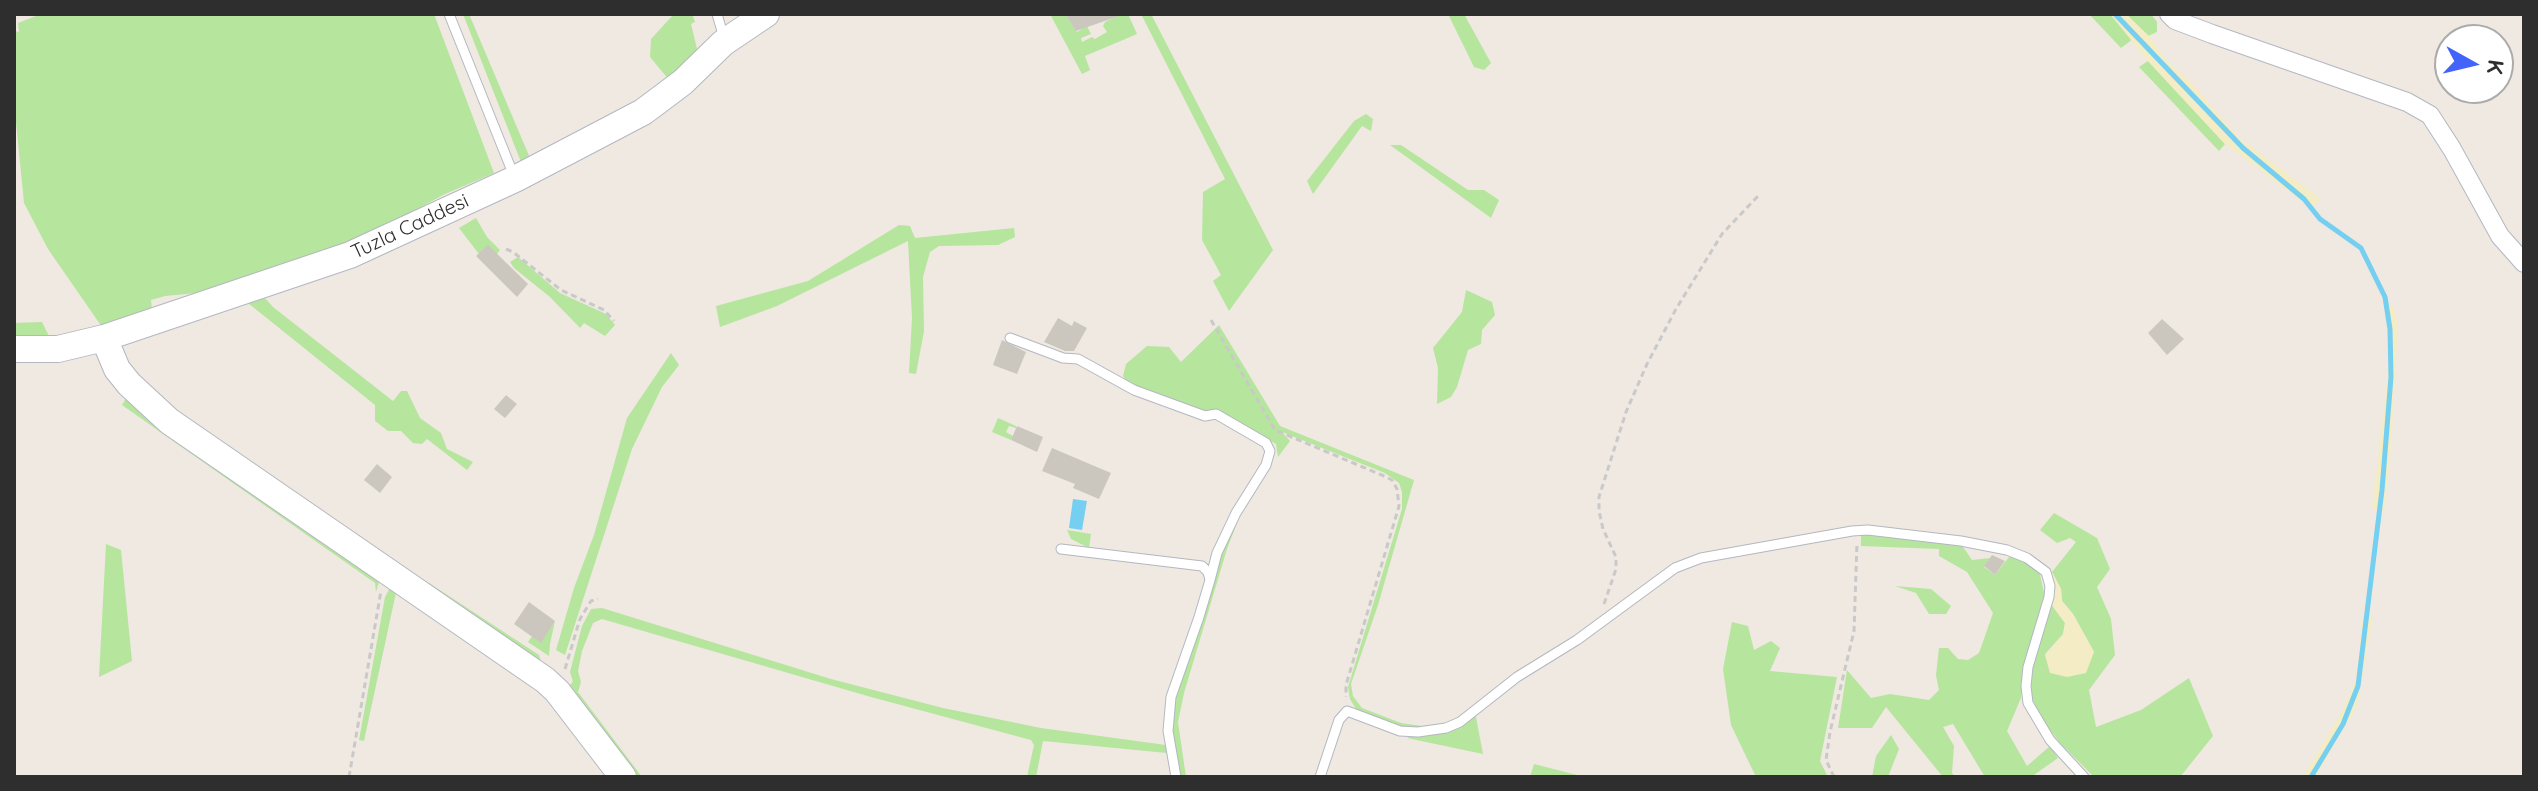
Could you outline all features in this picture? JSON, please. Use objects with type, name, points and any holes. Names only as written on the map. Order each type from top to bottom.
[{"type":"main road","name":"Tuzla Caddesi","points":[[14,349],[58,349],[104,338],[350,255],[515,179],[643,112],[683,82],[725,42],[766,14]]},
{"type":"main road","points":[[104,338],[117,369],[169,421],[557,691],[623,777]]},
{"type":"street","points":[[2169,14],[2175,20],[2212,34],[2407,102],[2430,115],[2500,236],[2524,263]]},
{"type":"lane","points":[[449,14],[515,179]]},
{"type":"lane","points":[[717,14],[725,42]]},
{"type":"lane","points":[[1010,338],[1063,358],[1078,359],[1128,387],[1205,416],[1216,414],[1266,443],[1270,451],[1266,465],[1236,513],[1217,553],[1188,655],[1171,697],[1168,731],[1176,777]]},
{"type":"lane","points":[[1320,777],[1339,720],[1347,711],[1400,731],[1446,728],[1460,722],[1517,677],[1577,640],[1675,568],[1701,558],[1857,531],[1961,541],[2007,550],[2027,558],[2046,572],[2049,597],[2028,667],[2028,703],[2050,740],[2084,777]]},
{"type":"lane","points":[[1061,549],[1202,566],[1206,568],[1210,580]]},
{"type":"path","points":[[1595,627],[1616,569],[1616,557],[1603,529],[1599,497],[1626,412],[1676,309],[1722,234],[1758,196]]},
{"type":"path","points":[[506,249],[561,290],[604,310],[614,321]]},
{"type":"path","points":[[1211,320],[1275,430],[1384,476],[1392,480],[1397,489],[1399,506],[1392,533],[1346,685],[1347,711]]},
{"type":"path","points":[[1834,777],[1826,760],[1854,631],[1857,531]]},
{"type":"path","points":[[349,777],[385,569]]},
{"type":"path","points":[[548,684],[563,680],[580,619],[591,601],[598,599]]},
{"type":"green space","points":[[41,14],[434,14],[494,173],[443,195],[345,248],[208,292],[151,300],[152,310],[102,327],[48,249],[24,203],[14,102],[14,31],[19,32],[18,23]]},
{"type":"green space","points":[[463,14],[469,14],[530,158],[521,162]]},
{"type":"green space","points":[[674,14],[692,14],[695,22],[691,24],[697,49],[686,67],[670,81],[650,57],[651,39]]},
{"type":"green space","points":[[1050,14],[1065,14],[1077,32],[1087,26],[1091,34],[1081,38],[1082,42],[1107,32],[1103,26],[1105,22],[1121,14],[1128,14],[1137,34],[1085,56],[1090,70],[1082,74]]},
{"type":"green space","points":[[1141,14],[1151,14],[1273,250],[1229,311],[1213,281],[1221,275],[1202,240],[1203,192],[1225,179]]},
{"type":"green space","points":[[1448,14],[1464,14],[1491,63],[1484,70],[1474,67]]},
{"type":"green space","points":[[2089,14],[2110,14],[2133,39],[2121,48]]},
{"type":"green space","points":[[2126,14],[2151,14],[2157,22],[2157,32],[2148,36]]},
{"type":"green space","points":[[2148,61],[2225,144],[2219,151],[2139,67]]},
{"type":"green space","points":[[1366,114],[1373,119],[1371,131],[1362,126],[1313,194],[1307,181],[1354,121]]},
{"type":"green space","points":[[1390,145],[1401,145],[1468,190],[1484,190],[1499,200],[1491,218]]},
{"type":"green space","points":[[476,218],[487,237],[500,250],[497,254],[479,254],[459,228]]},
{"type":"green space","points":[[899,225],[910,226],[915,238],[1014,228],[1015,237],[998,245],[939,246],[930,252],[923,277],[924,331],[916,374],[909,373],[912,318],[908,241],[777,306],[720,327],[716,306],[808,281]]},
{"type":"green space","points":[[518,257],[560,293],[606,314],[615,325],[605,336],[584,323],[580,328],[550,297],[514,268],[510,262]]},
{"type":"green space","points":[[1466,290],[1492,302],[1495,315],[1482,330],[1481,344],[1468,350],[1451,397],[1437,404],[1438,368],[1433,348],[1462,312]]},
{"type":"green space","points":[[264,297],[393,401],[401,391],[407,391],[420,418],[441,433],[447,449],[473,462],[467,470],[427,439],[422,444],[413,443],[401,431],[388,431],[375,421],[375,405],[248,303]]},
{"type":"green space","points":[[42,322],[50,338],[14,339],[14,323]]},
{"type":"green space","points":[[1219,325],[1280,426],[1414,480],[1378,605],[1351,684],[1353,696],[1362,708],[1401,723],[1422,726],[1450,723],[1426,729],[1398,727],[1356,709],[1350,699],[1348,687],[1402,509],[1399,483],[1385,473],[1282,432],[1290,441],[1278,457],[1276,444],[1215,409],[1206,413],[1129,386],[1123,376],[1126,364],[1147,346],[1169,347],[1181,362]]},
{"type":"green space","points":[[671,353],[679,365],[662,387],[632,449],[565,655],[556,650],[594,535],[627,418]]},
{"type":"green space","points":[[129,393],[381,575],[376,592],[375,583],[122,405]]},
{"type":"green space","points":[[998,418],[1016,426],[1009,426],[1006,432],[1013,436],[1011,440],[992,432]]},
{"type":"green space","points":[[1244,505],[1227,549],[1184,693],[1178,722],[1186,777],[1180,777],[1172,731],[1174,702],[1198,634],[1220,552]]},
{"type":"green space","points":[[2054,513],[2097,538],[2110,569],[2097,587],[2111,619],[2115,655],[2089,690],[2096,727],[2141,710],[2189,678],[2213,736],[2180,777],[2094,777],[2043,721],[2031,696],[2032,670],[2051,604],[2065,623],[2063,634],[2045,654],[2094,652],[2073,614],[2062,601],[2061,589],[2052,572],[2076,542],[2070,538],[2057,543],[2040,530]]},
{"type":"green space","points":[[1067,530],[1091,534],[1089,548],[1071,539]]},
{"type":"green space","points":[[1861,533],[1961,544],[1972,560],[1990,558],[1984,567],[1995,575],[2009,557],[2021,558],[2039,570],[2045,597],[2023,671],[2021,698],[2007,731],[2027,766],[2050,746],[2058,758],[2031,777],[1985,777],[1953,724],[1943,727],[1954,746],[1952,773],[1955,777],[1943,777],[1886,707],[1872,728],[1838,728],[1847,670],[1871,698],[1890,694],[1929,700],[1939,690],[1936,675],[1939,648],[1948,648],[1958,659],[1968,660],[1979,653],[1993,613],[1967,572],[1939,556],[1939,549],[1861,546]]},
{"type":"green space","points":[[106,544],[121,550],[132,661],[99,677]]},
{"type":"green space","points":[[429,583],[539,655],[542,664],[424,590]]},
{"type":"green space","points":[[392,584],[397,588],[364,741],[359,740],[385,597]]},
{"type":"green space","points":[[1895,586],[1931,589],[1951,606],[1946,614],[1929,614],[1916,593]]},
{"type":"green space","points":[[602,608],[831,679],[943,708],[1041,728],[1166,745],[1167,753],[1043,741],[1036,777],[1027,777],[1034,745],[1031,740],[602,619],[593,623],[582,651],[578,692],[642,777],[631,777],[564,690],[573,682],[570,672],[582,626],[591,609]]},
{"type":"green space","points":[[555,621],[549,656],[528,642],[532,636],[541,642]]},
{"type":"green space","points":[[1732,622],[1748,626],[1754,650],[1771,641],[1780,648],[1770,671],[1837,677],[1820,761],[1828,777],[1756,777],[1731,725],[1723,669]]},
{"type":"green space","points":[[1475,712],[1483,754],[1407,738],[1421,733]]},
{"type":"green space","points":[[1891,735],[1899,749],[1888,777],[1872,777],[1876,756]]},
{"type":"green space","points":[[1534,764],[1577,775],[1645,777],[1530,777]]},
{"type":"sand","points":[[2110,14],[2126,14],[2237,136],[2321,199],[2311,208],[2225,144],[2148,61]]},
{"type":"sand","points":[[2384,304],[2393,306],[2398,323],[2384,511],[2372,508],[2391,345]]},
{"type":"sand","points":[[2052,572],[2061,589],[2062,601],[2073,614],[2094,652],[2086,673],[2067,677],[2050,673],[2045,655],[2063,635],[2065,623],[2051,604],[2054,589]]},
{"type":"sand","points":[[2373,616],[2357,706],[2316,777],[2303,777],[2341,713],[2356,679],[2363,618]]},
{"type":"water","points":[[1073,499],[1087,501],[1082,530],[1069,528]]},
{"type":"building","points":[[1065,14],[1119,14],[1119,16],[1076,31]]},
{"type":"building","points":[[488,245],[528,284],[517,297],[476,256]]},
{"type":"building","points":[[1058,318],[1072,326],[1074,321],[1087,328],[1074,351],[1065,351],[1044,342]]},
{"type":"building","points":[[2162,319],[2184,339],[2167,355],[2148,333]]},
{"type":"building","points":[[1002,340],[1026,352],[1017,374],[993,365]]},
{"type":"building","points":[[506,395],[517,404],[505,418],[494,409]]},
{"type":"building","points":[[1017,426],[1043,437],[1037,452],[1011,440]]},
{"type":"building","points":[[1052,448],[1111,473],[1099,499],[1073,488],[1075,484],[1042,471]]},
{"type":"building","points":[[377,464],[392,477],[380,493],[364,480]]},
{"type":"building","points":[[1992,555],[2005,561],[1995,575],[1984,566]]},
{"type":"building","points":[[529,602],[555,621],[541,643],[514,624]]},
{"type":"waterway","points":[[2115,14],[2243,148],[2304,199],[2320,219],[2361,248],[2385,297],[2390,329],[2391,377],[2382,490],[2358,686],[2343,724],[2311,777]]}]
